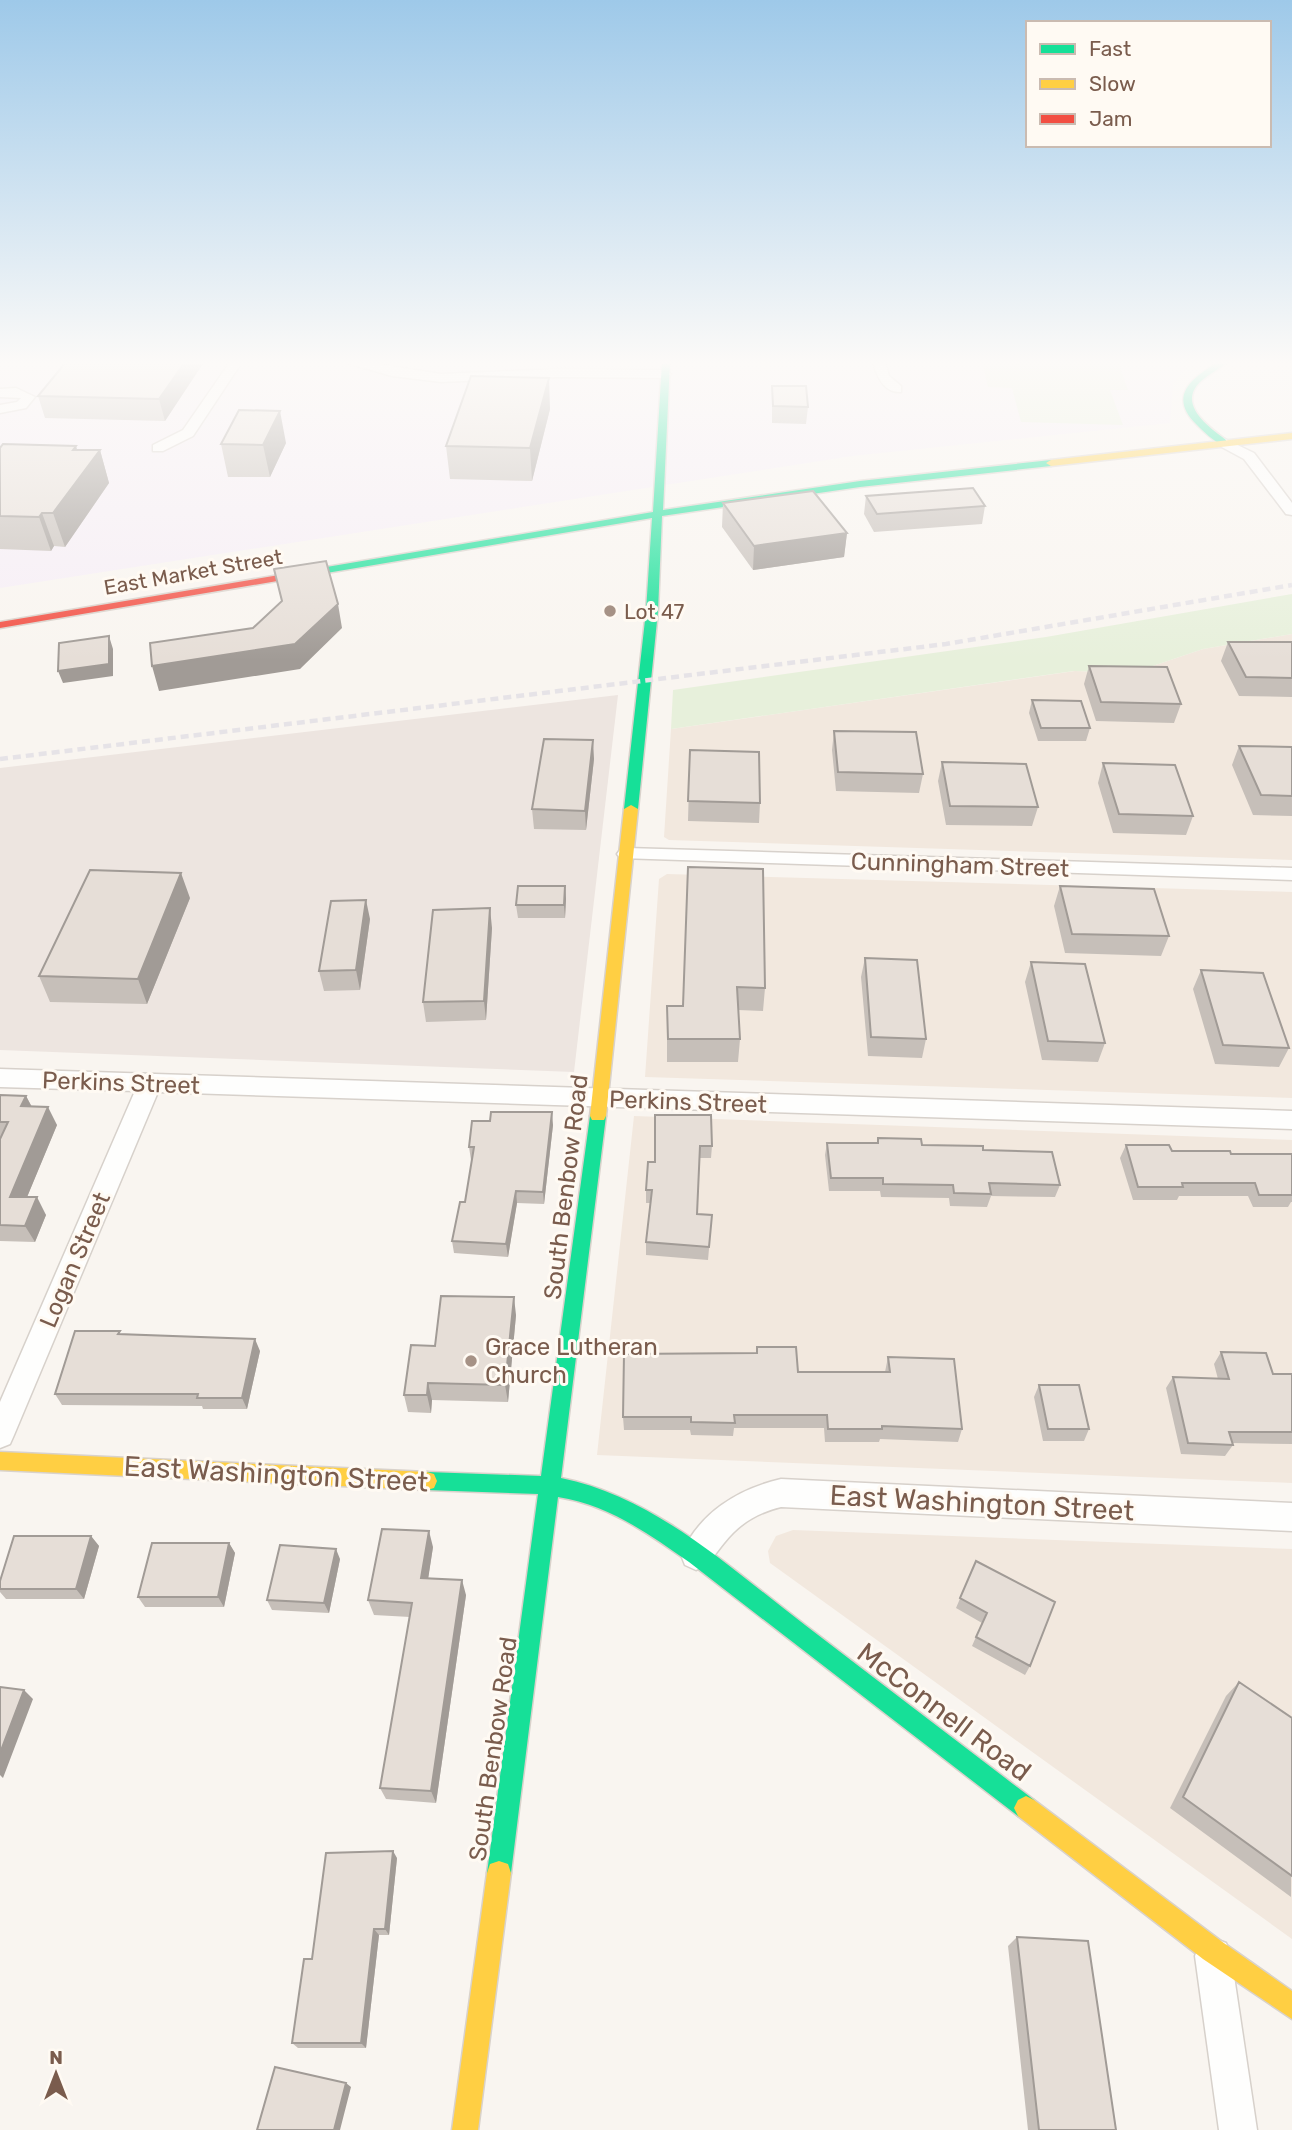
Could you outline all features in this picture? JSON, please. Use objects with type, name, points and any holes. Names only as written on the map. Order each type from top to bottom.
[{"type":"main road","name":"South Benbow Road","points":[[465,2130],[600,1099],[653,611],[661,461]]},
{"type":"main road","name":"East Market Street","points":[[0,609],[278,562],[659,506],[1078,461]]},
{"type":"main road","name":"East Market Street","points":[[0,625],[141,603],[818,474]]},
{"type":"main road","points":[[141,603],[141,597],[152,591],[278,562]]},
{"type":"main road","name":"East Washington Street","points":[[0,1461],[551,1487]]},
{"type":"main road","name":"McConnell Road","points":[[551,1487],[603,1499],[651,1524],[696,1555],[1212,1950],[1292,2006]]},
{"type":"street","points":[[1253,461],[1291,511]]},
{"type":"street","name":"Cunningham Street","points":[[627,854],[1292,874]]},
{"type":"street","name":"Perkins Street","points":[[0,1078],[1292,1120]]},
{"type":"street","name":"Logan Street","points":[[0,1435],[150,1084]]},
{"type":"street","name":"East Washington Street","points":[[696,1555],[734,1509],[749,1501],[781,1493],[1292,1517]]},
{"type":"street","points":[[1212,1950],[1238,2130]]},
{"type":"shaded area","points":[[0,461],[817,461],[0,588]]},
{"type":"shaded area","points":[[1292,634],[1292,860],[669,840],[664,837],[671,729],[1075,671],[1132,673],[1203,649]]},
{"type":"shaded area","points":[[618,695],[574,1072],[0,1050],[0,768]]},
{"type":"shaded area","points":[[667,874],[1292,892],[1292,1098],[645,1077],[659,879]]},
{"type":"shaded area","points":[[634,1116],[1292,1140],[1292,1483],[597,1455]]},
{"type":"shaded area","points":[[793,1530],[1292,1549],[1292,1939],[770,1563],[768,1551],[776,1536]]},
{"type":"green space","points":[[1292,594],[1292,634],[1203,649],[1132,673],[1074,671],[671,729],[673,690],[1046,637]]},
{"type":"building","points":[[0,461],[91,461],[53,513],[42,513],[39,517],[0,516]]},
{"type":"building","points":[[973,488],[985,506],[877,514],[866,496]]},
{"type":"building","points":[[813,491],[847,533],[754,546],[723,503]]},
{"type":"building","points":[[326,561],[338,604],[295,644],[152,666],[150,643],[253,628],[282,601],[274,569]]},
{"type":"building","points":[[109,636],[109,664],[58,671],[59,643]]},
{"type":"building","points":[[1228,642],[1292,642],[1292,678],[1246,677]]},
{"type":"building","points":[[1089,666],[1167,667],[1181,704],[1101,702]]},
{"type":"building","points":[[1032,700],[1081,701],[1090,728],[1041,728]]},
{"type":"building","points":[[834,731],[916,732],[923,774],[838,772]]},
{"type":"building","points":[[544,739],[593,740],[585,811],[532,809]]},
{"type":"building","points":[[1239,746],[1292,747],[1292,796],[1261,795]]},
{"type":"building","points":[[690,750],[759,752],[760,803],[688,801]]},
{"type":"building","points":[[942,762],[1026,764],[1038,807],[950,806]]},
{"type":"building","points":[[1103,763],[1175,765],[1193,816],[1119,814]]},
{"type":"building","points":[[688,867],[763,869],[765,988],[737,987],[740,1039],[668,1039],[667,1006],[683,1006]]},
{"type":"building","points":[[90,870],[181,873],[138,979],[39,976]]},
{"type":"building","points":[[518,886],[565,886],[564,905],[516,905]]},
{"type":"building","points":[[1060,886],[1154,889],[1169,936],[1072,934]]},
{"type":"building","points":[[366,900],[356,970],[319,971],[331,901]]},
{"type":"building","points":[[490,908],[484,1001],[423,1002],[433,910]]},
{"type":"building","points":[[865,958],[917,960],[926,1039],[871,1037]]},
{"type":"building","points":[[1031,962],[1085,964],[1105,1043],[1048,1041]]},
{"type":"building","points":[[1201,970],[1263,973],[1289,1048],[1223,1045]]},
{"type":"building","points":[[0,1095],[26,1096],[21,1106],[48,1107],[10,1197],[37,1197],[25,1226],[0,1225],[0,1139],[8,1122],[0,1122]]},
{"type":"building","points":[[491,1112],[552,1112],[543,1192],[516,1191],[506,1244],[452,1241],[460,1202],[465,1202],[474,1147],[469,1147],[472,1121],[490,1121]]},
{"type":"building","points":[[655,1115],[711,1115],[712,1146],[700,1146],[697,1214],[712,1215],[709,1247],[646,1242],[652,1190],[646,1190],[648,1162],[655,1162]]},
{"type":"building","points":[[878,1138],[921,1139],[922,1145],[983,1146],[983,1150],[1052,1152],[1060,1185],[989,1183],[991,1194],[954,1193],[953,1185],[883,1184],[883,1178],[831,1178],[827,1143],[878,1143]]},
{"type":"building","points":[[1126,1145],[1169,1145],[1172,1151],[1292,1154],[1292,1195],[1259,1195],[1255,1183],[1182,1183],[1183,1187],[1138,1187]]},
{"type":"building","points":[[441,1296],[514,1297],[505,1385],[428,1383],[427,1395],[404,1395],[411,1345],[435,1346]]},
{"type":"building","points":[[75,1331],[255,1339],[242,1398],[197,1398],[198,1394],[55,1394]]},
{"type":"building","points":[[757,1347],[796,1347],[798,1372],[890,1372],[888,1357],[954,1359],[962,1429],[882,1426],[882,1429],[828,1429],[827,1415],[734,1415],[735,1423],[691,1422],[691,1417],[623,1417],[624,1354],[757,1353]]},
{"type":"building","points":[[1221,1352],[1266,1353],[1273,1374],[1292,1374],[1292,1432],[1229,1432],[1233,1445],[1188,1443],[1173,1377],[1229,1379]]},
{"type":"building","points":[[1039,1385],[1079,1385],[1089,1429],[1048,1429]]},
{"type":"building","points":[[382,1529],[429,1531],[421,1578],[462,1580],[431,1791],[380,1788],[412,1603],[368,1600]]},
{"type":"building","points":[[14,1536],[91,1536],[76,1589],[0,1589]]},
{"type":"building","points":[[152,1543],[229,1543],[218,1597],[138,1597]]},
{"type":"building","points":[[280,1545],[336,1549],[324,1603],[267,1600]]},
{"type":"building","points":[[976,1561],[1055,1602],[1030,1666],[976,1637],[987,1613],[960,1598]]},
{"type":"building","points":[[1239,1682],[1292,1718],[1292,1876],[1183,1797]]},
{"type":"building","points":[[0,1687],[24,1690],[0,1753]]},
{"type":"building","points":[[393,1851],[385,1929],[374,1929],[361,2043],[292,2043],[304,1959],[312,1959],[326,1853]]},
{"type":"building","points":[[1017,1937],[1088,1941],[1116,2130],[1039,2130]]},
{"type":"building","points":[[275,2067],[346,2083],[334,2130],[257,2130]]},
{"type":"railway","points":[[0,759],[946,644],[1292,585]]},
{"type":"traffic: fast","points":[[631,809],[652,611],[660,461]]},
{"type":"traffic: fast","points":[[291,576],[575,527],[764,498],[860,484],[1051,463]]},
{"type":"traffic: fast","points":[[499,1873],[598,1116]]},
{"type":"traffic: fast","points":[[427,1481],[517,1483],[562,1488],[583,1492],[628,1510],[696,1555],[1026,1808]]},
{"type":"traffic: slow","points":[[1051,463],[1065,461]]},
{"type":"traffic: slow","points":[[598,1116],[631,809]]},
{"type":"traffic: slow","points":[[0,1461],[427,1481]]},
{"type":"traffic: slow","points":[[1026,1808],[1212,1950],[1292,2006]]},
{"type":"traffic: slow","points":[[465,2130],[499,1873]]},
{"type":"traffic: jam","points":[[0,625],[291,576]]},
{"type":"place","name":"Lot 47","points":[[610,611]]},
{"type":"place","name":"Grace Lutheran Church","points":[[471,1361]]}]
